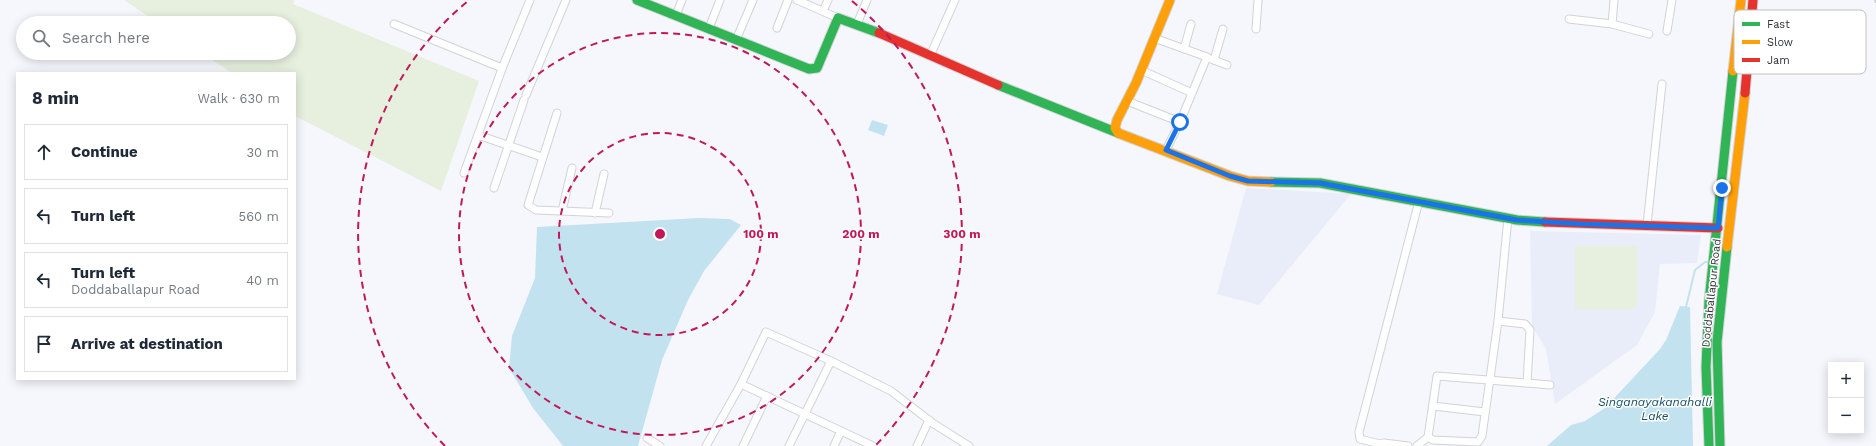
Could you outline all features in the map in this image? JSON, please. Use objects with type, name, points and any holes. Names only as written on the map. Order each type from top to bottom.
[{"type":"street","points":[[464,173],[502,68],[530,0]]},
{"type":"street","points":[[494,188],[525,98],[566,0]]},
{"type":"street","points":[[637,0],[809,69],[817,68],[838,18]]},
{"type":"street","points":[[676,15],[682,0]]},
{"type":"street","points":[[709,28],[720,0]]},
{"type":"street","points":[[736,40],[753,0]]},
{"type":"street","points":[[777,28],[788,0]]},
{"type":"street","points":[[797,0],[838,18],[857,24],[975,76],[1118,133],[1166,150],[1230,176],[1248,181],[1320,183],[1508,218],[1542,222],[1718,228]]},
{"type":"street","points":[[823,11],[828,0]]},
{"type":"street","points":[[857,24],[867,0]]},
{"type":"street","points":[[930,56],[955,0]]},
{"type":"street","points":[[1118,133],[1115,128],[1117,120],[1141,70],[1170,0]]},
{"type":"street","points":[[1256,29],[1258,0]]},
{"type":"street","points":[[1612,24],[1614,0]]},
{"type":"street","points":[[1667,31],[1672,0]]},
{"type":"street","name":"Doddaballapur Road","points":[[1740,10],[1741,0]]},
{"type":"street","name":"Doddaballapur Road","points":[[1752,10],[1753,0]]},
{"type":"street","points":[[1569,19],[1612,24],[1648,34]]},
{"type":"street","points":[[394,24],[502,68]]},
{"type":"street","points":[[1184,49],[1191,24]]},
{"type":"street","points":[[1214,60],[1223,29]]},
{"type":"street","points":[[1154,38],[1207,57],[1227,66]]},
{"type":"street","points":[[1166,150],[1180,122],[1207,57]]},
{"type":"street","points":[[1141,70],[1192,92]]},
{"type":"street","name":"Doddaballapur Road","points":[[1709,446],[1706,367],[1714,256],[1734,72]]},
{"type":"street","name":"Doddaballapur Road","points":[[1720,446],[1716,366],[1724,270],[1742,126],[1747,74]]},
{"type":"street","points":[[1647,225],[1662,84]]},
{"type":"street","points":[[1127,100],[1180,122]]},
{"type":"street","points":[[557,112],[542,156],[528,205],[536,210],[609,213]]},
{"type":"street","points":[[478,135],[542,156]]},
{"type":"street","points":[[562,212],[572,168]]},
{"type":"street","points":[[595,213],[604,174]]},
{"type":"street","points":[[1408,446],[1384,443],[1380,445],[1362,443],[1359,432],[1419,201]]},
{"type":"street","points":[[1428,437],[1433,440],[1483,443],[1485,412],[1498,321],[1508,218]]},
{"type":"street","points":[[1498,321],[1525,324],[1530,330],[1528,384]]},
{"type":"street","points":[[706,446],[741,384],[766,332],[831,361],[891,391],[929,420],[968,446]]},
{"type":"street","points":[[789,446],[831,361]]},
{"type":"street","points":[[1417,446],[1428,437],[1437,376],[1490,379],[1550,386]]},
{"type":"street","points":[[741,384],[873,446]]},
{"type":"street","points":[[743,446],[767,396]]},
{"type":"street","points":[[1433,406],[1485,412]]},
{"type":"street","points":[[917,446],[929,420]]},
{"type":"street","points":[[834,446],[841,431]]},
{"type":"street","points":[[647,438],[660,446]]},
{"type":"shaded area","points":[[1246,188],[1351,194],[1259,305],[1217,294]]},
{"type":"shaded area","points":[[1530,231],[1701,235],[1697,263],[1660,264],[1655,312],[1637,345],[1555,404],[1546,349],[1532,326]]},
{"type":"green space","points":[[124,0],[294,0],[293,4],[479,81],[441,191],[296,117],[296,72],[230,72],[212,60],[296,60],[296,16],[148,16]]},
{"type":"green space","points":[[1575,246],[1637,246],[1637,306],[1633,309],[1575,309]]},
{"type":"water","points":[[872,120],[888,125],[884,136],[868,130]]},
{"type":"water","points":[[699,218],[730,219],[741,225],[704,271],[688,300],[662,360],[638,446],[563,446],[533,408],[509,368],[512,336],[535,278],[537,227]]},
{"type":"water","name":"Singanayakanahalli Lake","points":[[1680,306],[1690,307],[1693,446],[1547,446],[1571,425],[1585,421],[1605,408],[1660,349],[1666,340]]},
{"type":"waterway","points":[[1686,307],[1695,270],[1705,262],[1709,262]]},
{"type":"traffic: fast","points":[[637,0],[809,69],[817,68],[838,18],[879,33]]},
{"type":"traffic: fast","points":[[1709,446],[1706,367],[1709,301],[1733,71]]},
{"type":"traffic: fast","points":[[998,85],[1118,133]]},
{"type":"traffic: fast","points":[[1271,182],[1320,183],[1517,220],[1545,222]]},
{"type":"traffic: fast","points":[[1720,446],[1717,342],[1727,247]]},
{"type":"traffic: slow","points":[[1170,0],[1136,83],[1117,120],[1115,128],[1118,133],[1230,176],[1248,181],[1271,182]]},
{"type":"traffic: slow","points":[[1740,10],[1741,0]]},
{"type":"traffic: slow","points":[[1733,71],[1734,62]]},
{"type":"traffic: slow","points":[[1727,247],[1745,93]]},
{"type":"traffic: jam","points":[[1752,10],[1753,0]]},
{"type":"traffic: jam","points":[[879,33],[998,85]]},
{"type":"traffic: jam","points":[[1745,93],[1747,74]]},
{"type":"traffic: jam","points":[[1545,222],[1718,228]]},
{"type":"route","points":[[1180,122],[1166,150],[1230,176],[1248,181],[1266,183],[1320,183],[1517,220],[1582,224],[1718,228],[1722,188]]}]
